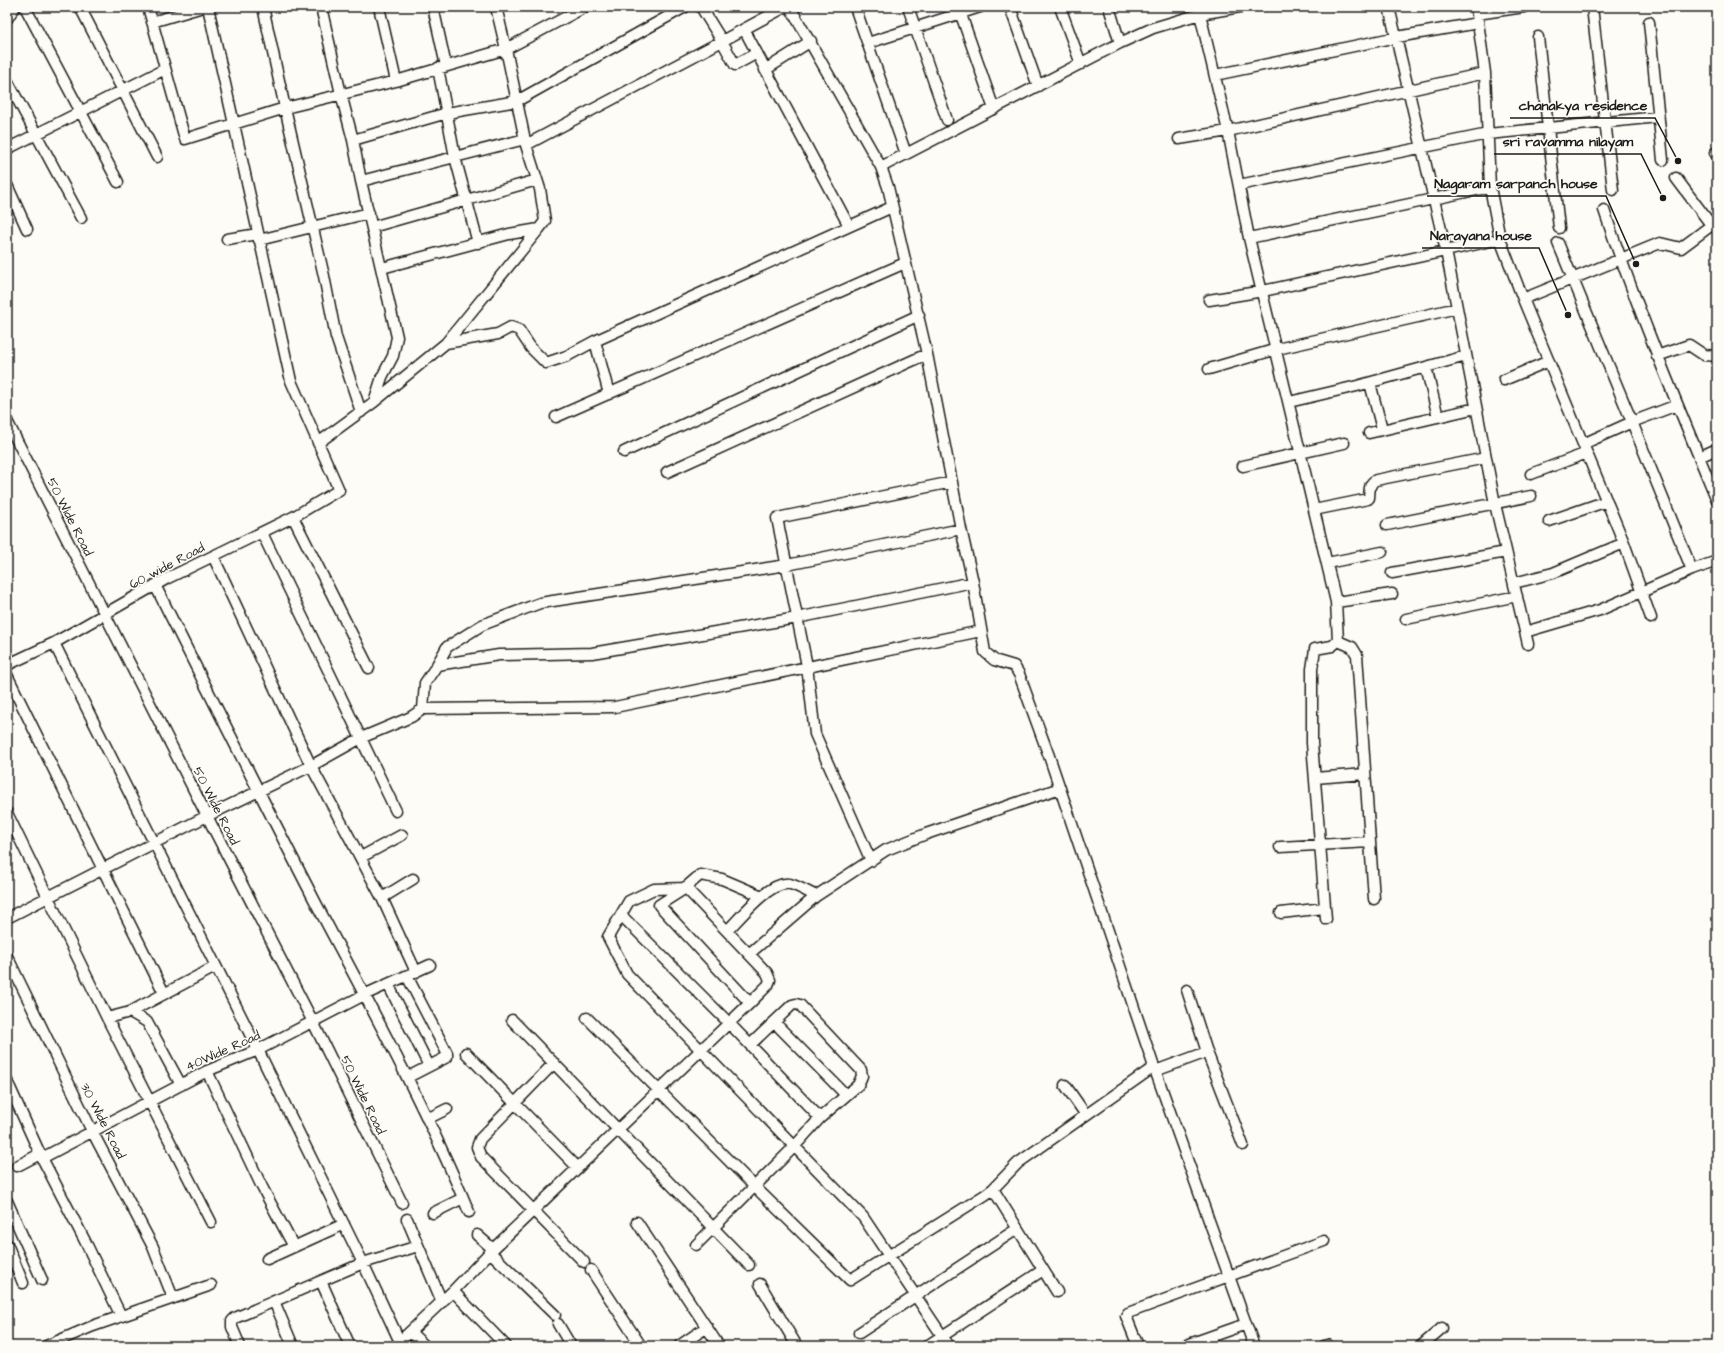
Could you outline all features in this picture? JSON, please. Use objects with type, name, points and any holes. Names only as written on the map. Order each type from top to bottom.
[{"type":"street","points":[[7,19],[15,7]]},
{"type":"street","points":[[25,7],[118,182]]},
{"type":"street","points":[[80,7],[158,157]]},
{"type":"street","points":[[148,7],[185,139],[285,108],[396,81],[506,49],[585,7]]},
{"type":"street","points":[[152,22],[203,7]]},
{"type":"street","points":[[208,7],[291,381],[318,443],[374,402],[446,343],[545,222],[537,180],[525,142],[496,7]]},
{"type":"street","points":[[263,7],[313,227],[336,337],[361,412]]},
{"type":"street","points":[[321,7],[353,140],[368,213],[397,337],[393,356],[382,377],[374,402]]},
{"type":"street","points":[[379,7],[396,81]]},
{"type":"street","points":[[433,7],[447,113],[466,200],[478,243]]},
{"type":"street","points":[[353,140],[447,113],[517,100],[685,7]]},
{"type":"street","points":[[701,7],[735,65],[757,53]]},
{"type":"street","points":[[361,181],[456,156],[525,142],[785,7]]},
{"type":"street","points":[[790,7],[811,41],[882,167],[919,315],[961,529],[974,582],[984,652],[994,660],[1014,666],[1019,674],[1060,788],[1154,1069],[1254,1346]]},
{"type":"street","points":[[856,7],[906,154]]},
{"type":"street","points":[[908,7],[947,120]]},
{"type":"street","points":[[868,43],[915,28],[959,10],[980,7]]},
{"type":"street","points":[[1010,7],[1038,86]]},
{"type":"street","points":[[1060,7],[1081,64]]},
{"type":"street","points":[[1110,7],[1120,43]]},
{"type":"street","points":[[1185,18],[1189,7]]},
{"type":"street","points":[[882,167],[1120,43],[1153,28],[1200,14],[1240,7]]},
{"type":"street","points":[[1390,7],[1446,252],[1495,504],[1528,644]]},
{"type":"street","points":[[1215,75],[1397,37],[1477,15],[1524,7]]},
{"type":"street","points":[[1592,7],[1612,190]]},
{"type":"street","points":[[959,10],[994,109]]},
{"type":"street","points":[[1200,14],[1228,131],[1249,238],[1263,291],[1336,602],[1338,641]]},
{"type":"street","points":[[1477,15],[1485,73],[1490,187],[1500,239],[1523,300],[1607,500],[1651,618]]},
{"type":"street","points":[[1649,22],[1663,160]]},
{"type":"street","points":[[744,29],[849,226]]},
{"type":"street","points":[[1538,38],[1559,228]]},
{"type":"street","points":[[765,70],[811,41]]},
{"type":"street","points":[[7,149],[165,69]]},
{"type":"street","points":[[1179,139],[1228,131],[1485,73]]},
{"type":"street","points":[[7,80],[37,133],[72,204],[81,218]]},
{"type":"street","points":[[1239,185],[1488,134],[1658,117]]},
{"type":"street","points":[[1523,300],[1620,258],[1660,243],[1681,248],[1714,223],[1676,178]]},
{"type":"street","points":[[372,227],[537,180]]},
{"type":"street","points":[[7,185],[27,229]]},
{"type":"street","points":[[1249,238],[1490,187]]},
{"type":"street","points":[[446,343],[498,334],[511,327],[519,330],[531,348],[546,363],[567,356],[596,341],[892,207]]},
{"type":"street","points":[[1604,210],[1620,258],[1657,356],[1717,500]]},
{"type":"street","points":[[227,239],[258,237],[313,227],[368,213]]},
{"type":"street","points":[[382,268],[510,234],[539,229]]},
{"type":"street","points":[[1209,300],[1263,291],[1500,239]]},
{"type":"street","points":[[1558,243],[1692,570]]},
{"type":"street","points":[[556,417],[905,263]]},
{"type":"street","points":[[1209,369],[1276,349],[1457,308]]},
{"type":"street","points":[[624,452],[919,315]]},
{"type":"street","points":[[596,341],[609,394]]},
{"type":"street","points":[[1657,356],[1689,345],[1704,355],[1717,356]]},
{"type":"street","points":[[667,472],[927,354]]},
{"type":"street","points":[[1289,402],[1370,383],[1466,356]]},
{"type":"street","points":[[1504,380],[1549,361]]},
{"type":"street","points":[[1426,367],[1438,416]]},
{"type":"street","points":[[1370,383],[1382,429]]},
{"type":"street","points":[[1531,474],[1585,448],[1632,422],[1677,405]]},
{"type":"street","points":[[1369,433],[1476,408]]},
{"type":"street","name":"50 Wide Road","points":[[7,422],[206,816],[313,1022],[402,1203]]},
{"type":"street","name":"60 wide Road","points":[[7,665],[54,643],[155,585],[293,517],[339,490],[318,443]]},
{"type":"street","points":[[1243,466],[1344,443]]},
{"type":"street","points":[[1699,457],[1717,449]]},
{"type":"street","points":[[1314,510],[1368,499],[1370,485],[1376,480],[1486,458]]},
{"type":"street","points":[[871,861],[815,734],[807,666],[777,518],[952,482]]},
{"type":"street","points":[[1387,525],[1532,496]]},
{"type":"street","points":[[1548,521],[1607,500]]},
{"type":"street","points":[[293,517],[369,668]]},
{"type":"street","points":[[423,709],[425,683],[447,647],[482,625],[540,603],[787,565],[961,529]]},
{"type":"street","points":[[262,532],[396,811]]},
{"type":"street","points":[[1514,583],[1553,573],[1624,543]]},
{"type":"street","points":[[1327,563],[1382,552]]},
{"type":"street","points":[[1392,573],[1506,552]]},
{"type":"street","points":[[213,556],[311,766],[382,898],[412,974],[447,1053],[447,1057],[408,1077]]},
{"type":"street","points":[[1525,632],[1600,610],[1692,570],[1717,561]]},
{"type":"street","points":[[437,665],[499,655],[592,653],[797,618],[974,582]]},
{"type":"street","points":[[155,585],[258,791],[408,1077],[469,1212]]},
{"type":"street","points":[[1336,602],[1392,594]]},
{"type":"street","points":[[1406,619],[1517,596]]},
{"type":"street","points":[[7,918],[206,816],[311,766],[361,738],[411,717],[423,709],[615,707],[981,631]]},
{"type":"street","points":[[1338,641],[1352,647],[1357,655],[1374,899]]},
{"type":"street","points":[[1326,919],[1312,743],[1312,661],[1315,649],[1332,646],[1338,641]]},
{"type":"street","points":[[54,643],[344,1224],[363,1263],[398,1344],[618,1128],[658,1091],[700,1050],[750,1003],[768,985],[770,980],[767,973],[685,888],[654,889],[629,901],[608,937],[627,974],[700,1050],[794,1147],[863,1217],[949,1346]]},
{"type":"street","points":[[7,675],[164,993]]},
{"type":"street","points":[[1315,778],[1365,774]]},
{"type":"street","points":[[749,954],[816,896],[886,850],[926,834],[1060,788]]},
{"type":"street","points":[[7,813],[107,1018],[211,1222]]},
{"type":"street","points":[[361,857],[402,835]]},
{"type":"street","points":[[1280,847],[1370,842]]},
{"type":"street","points":[[750,1003],[659,905],[685,888],[700,875],[722,879],[762,896]]},
{"type":"street","points":[[382,898],[413,879]]},
{"type":"street","points":[[727,931],[768,889],[789,884],[816,896]]},
{"type":"street","points":[[1281,913],[1324,908]]},
{"type":"street","points":[[621,915],[729,1023],[820,1118]]},
{"type":"street","name":"30 Wide Road","points":[[7,956],[92,1131],[153,1246],[174,1298]]},
{"type":"street","name":"40Wide Road","points":[[17,1166],[92,1131],[207,1071],[258,1050],[364,995],[430,965]]},
{"type":"street","points":[[107,1018],[130,1012],[215,967]]},
{"type":"street","points":[[388,984],[429,1066]]},
{"type":"street","points":[[1187,990],[1207,1052],[1243,1145]]},
{"type":"street","points":[[696,1244],[794,1147],[820,1118],[858,1084],[862,1076],[860,1070],[800,1005],[792,1005],[750,1045]]},
{"type":"street","points":[[130,1012],[147,1022],[181,1084]]},
{"type":"street","points":[[587,1018],[658,1091],[850,1280],[890,1256],[993,1189],[1018,1163],[1154,1069],[1207,1052]]},
{"type":"street","points":[[512,1020],[749,1265]]},
{"type":"street","points":[[774,1022],[846,1095]]},
{"type":"street","points":[[466,1053],[578,1168]]},
{"type":"street","points":[[554,1063],[480,1139],[477,1147],[481,1157],[535,1210],[588,1266],[641,1346]]},
{"type":"street","points":[[207,1071],[262,1187],[294,1247]]},
{"type":"street","points":[[7,1082],[41,1156],[121,1316]]},
{"type":"street","points":[[1065,1086],[1086,1115]]},
{"type":"street","points":[[428,1119],[447,1109]]},
{"type":"street","points":[[993,1189],[1057,1292]]},
{"type":"street","points":[[433,1213],[463,1198]]},
{"type":"street","points":[[7,1201],[42,1280]]},
{"type":"street","points":[[407,1219],[442,1302]]},
{"type":"street","points":[[637,1222],[719,1346]]},
{"type":"street","points":[[267,1259],[344,1224]]},
{"type":"street","points":[[859,1333],[1017,1229]]},
{"type":"street","points":[[477,1235],[557,1319],[571,1346]]},
{"type":"street","points":[[1138,1346],[1126,1316],[1128,1313],[1324,1241]]},
{"type":"street","points":[[7,1244],[23,1283]]},
{"type":"street","points":[[240,1346],[232,1327],[232,1321],[241,1315],[363,1263],[418,1246]]},
{"type":"street","points":[[927,1346],[1043,1270]]},
{"type":"street","points":[[321,1281],[350,1346]]},
{"type":"street","points":[[760,1284],[797,1346]]},
{"type":"street","points":[[46,1346],[121,1316],[211,1285]]},
{"type":"street","points":[[453,1291],[506,1346]]},
{"type":"street","points":[[274,1302],[293,1346]]},
{"type":"street","points":[[1184,1346],[1246,1324]]},
{"type":"street","points":[[679,1346],[707,1327]]},
{"type":"street","points":[[1421,1346],[1442,1328]]},
{"type":"street","points":[[410,1332],[425,1346]]},
{"type":"place","name":"chanakya residence","points":[[1678,161]]},
{"type":"place","name":"sri ravamma nilayam","points":[[1663,198]]},
{"type":"place","name":"Nagaram sarpanch house","points":[[1636,264]]},
{"type":"place","name":"Narayana house","points":[[1568,315]]}]
